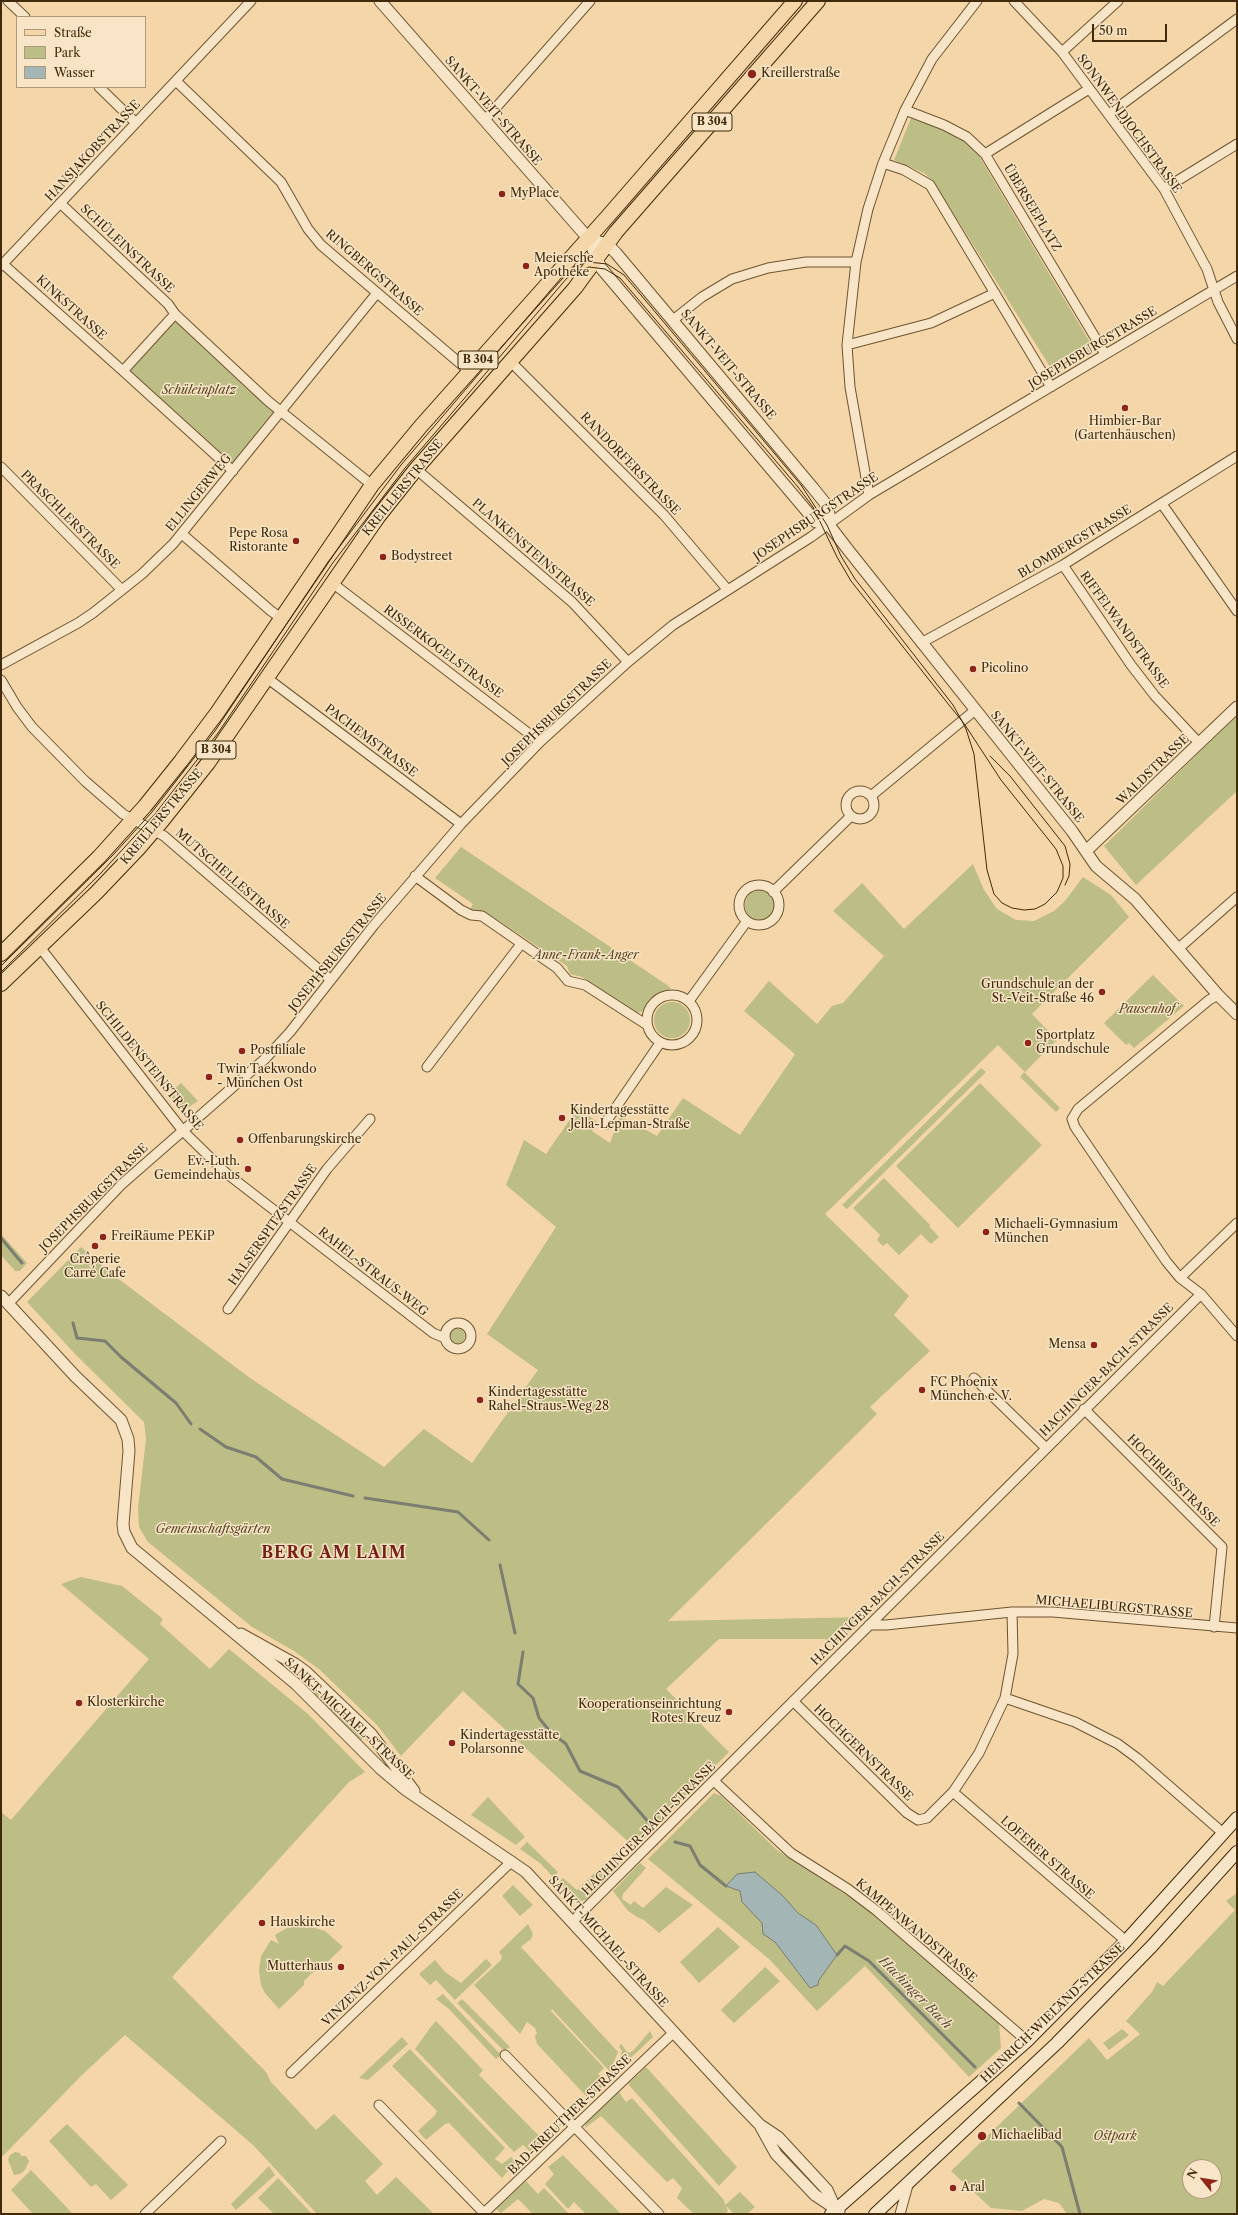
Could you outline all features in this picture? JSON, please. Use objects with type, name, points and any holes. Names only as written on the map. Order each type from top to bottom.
[{"type":"main road","name":"KREILLERSTRASSE","points":[[3,948],[99,857],[133,819],[217,712],[372,485],[468,371],[588,238],[795,1]]},
{"type":"main road","name":"KREILLERSTRASSE","points":[[1,984],[96,893],[154,830],[208,763],[331,582],[378,517],[416,469],[510,361],[542,327],[596,261],[622,226],[818,1]]},
{"type":"main road","name":"HEINRICH-WIELAND-STRASSE","points":[[837,2213],[1027,2041],[1126,1942],[1237,1818]]},
{"type":"main road","name":"HEINRICH-WIELAND-STRASSE","points":[[875,2214],[1057,2043],[1152,1946],[1237,1852]]},
{"type":"street","points":[[8,1],[24,16]]},
{"type":"street","name":"HANSJAKOBSTRASSE","points":[[2,265],[251,1]]},
{"type":"street","name":"SANKT-VEIT-STRASSE","points":[[380,1],[588,238],[596,261],[816,522],[829,524]]},
{"type":"street","points":[[485,120],[590,1]]},
{"type":"street","points":[[869,495],[851,394],[848,346],[856,262],[868,209],[883,163],[905,110],[932,59],[977,1]]},
{"type":"street","name":"SONNWENDJOCHSTRASSE","points":[[1014,1],[1062,52],[1164,189],[1207,269],[1218,302],[1237,339]]},
{"type":"street","points":[[1062,52],[1118,1]]},
{"type":"street","points":[[1109,114],[1237,19]]},
{"type":"street","name":"RINGBERGSTRASSE","points":[[176,81],[280,182],[308,229],[322,245],[468,371]]},
{"type":"street","points":[[99,88],[136,123]]},
{"type":"street","points":[[985,154],[1089,89]]},
{"type":"street","name":"ÜBERSEEPLATZ","points":[[905,110],[944,125],[967,137],[985,154],[1105,354]]},
{"type":"street","points":[[1164,189],[1237,144]]},
{"type":"street","points":[[883,163],[904,170],[930,185],[1051,387]]},
{"type":"street","name":"SCHÜLEINSTRASSE","points":[[60,203],[168,304],[175,314]]},
{"type":"street","name":"SANKT-VEIT-STRASSE","points":[[588,238],[608,245],[673,320],[825,504],[829,514],[829,524],[974,711],[1072,831],[1096,866],[1131,895],[1179,948],[1218,995],[1237,1014]]},
{"type":"street","points":[[673,320],[702,297],[732,279],[768,268],[806,262],[856,262]]},
{"type":"street","name":"KINKSTRASSE","points":[[2,265],[123,371]]},
{"type":"street","name":"JOSEPHSBURGSTRASSE","points":[[4,1300],[122,1184],[266,1058],[290,1032],[415,876],[461,824],[540,742],[628,662],[673,625],[829,524],[869,495],[1237,276]]},
{"type":"street","name":"ELLINGERWEG","points":[[1,665],[78,623],[142,574],[182,534],[377,293]]},
{"type":"street","points":[[848,346],[931,323],[995,293]]},
{"type":"street","points":[[233,471],[123,371],[175,314],[268,401],[372,485]]},
{"type":"street","name":"RANDORFERSTRASSE","points":[[510,361],[659,509],[727,589]]},
{"type":"street","name":"BLOMBERGSTRASSE","points":[[921,643],[1063,565],[1237,456]]},
{"type":"street","name":"PRASCHLERSTRASSE","points":[[1,468],[122,590]]},
{"type":"street","name":"PLANKENSTEINSTRASSE","points":[[416,469],[572,602],[628,662]]},
{"type":"street","points":[[1162,504],[1237,611]]},
{"type":"street","points":[[182,534],[281,618]]},
{"type":"street","name":"RIFFELWANDSTRASSE","points":[[1063,565],[1136,672],[1155,696],[1199,743]]},
{"type":"street","name":"RISSERKOGELSTRASSE","points":[[331,582],[540,742]]},
{"type":"street","name":"PACHEMSTRASSE","points":[[267,678],[461,824]]},
{"type":"street","name":"MUTSCHELLESTRASSE","points":[[1,680],[17,707],[60,757],[118,809],[164,836],[331,980]]},
{"type":"street","name":"WALDSTRASSE","points":[[1086,851],[1237,707]]},
{"type":"street","points":[[871,796],[974,711]]},
{"type":"street","points":[[850,816],[846,804],[850,796],[858,791],[871,796]]},
{"type":"street","points":[[850,816],[858,819],[869,816],[874,809],[871,796]]},
{"type":"street","points":[[773,892],[850,816]]},
{"type":"street","points":[[415,876],[461,910],[471,915],[482,916],[557,968],[568,981],[586,985],[647,1025]]},
{"type":"street","points":[[755,886],[768,888],[773,892],[778,903],[776,916],[766,924],[759,925],[747,922],[740,911],[739,904],[744,892],[755,886]]},
{"type":"street","points":[[1179,948],[1237,897]]},
{"type":"street","points":[[689,1001],[747,922]]},
{"type":"street","points":[[428,1067],[521,944]]},
{"type":"street","name":"SCHILDENSTEINSTRASSE","points":[[40,946],[183,1131],[226,1173],[288,1222]]},
{"type":"street","points":[[672,994],[681,996],[689,1001],[698,1015],[698,1023],[693,1036],[681,1044],[668,1045],[660,1043],[650,1032],[647,1025],[647,1016],[650,1008],[663,996],[672,994]]},
{"type":"street","points":[[1218,995],[1209,1000],[1083,1104],[1072,1119],[1075,1127],[1166,1262],[1180,1278],[1201,1294],[1237,1336]]},
{"type":"street","points":[[607,1124],[608,1119],[660,1043]]},
{"type":"street","name":"HALSERSPITZSTRASSE","points":[[228,1309],[327,1168],[370,1119]]},
{"type":"street","name":"RAHEL-STRAUS-WEG","points":[[288,1222],[433,1333],[445,1338]]},
{"type":"street","points":[[1180,1278],[1237,1223]]},
{"type":"street","name":"HACHINGER-BACH-STRASSE","points":[[572,1922],[1084,1409],[1201,1294]]},
{"type":"street","name":"SANKT-MICHAEL-STRASSE","points":[[4,1300],[75,1376],[117,1416],[126,1429],[129,1451],[122,1524],[124,1532],[132,1548],[296,1684],[386,1773],[406,1790],[526,1872],[673,2033],[760,2125],[778,2137],[828,2190],[837,2213]]},
{"type":"street","points":[[974,1378],[1046,1448]]},
{"type":"street","name":"HOCHRIESSTRASSE","points":[[1084,1409],[1222,1547],[1214,1627]]},
{"type":"street","points":[[953,1792],[979,1753],[1005,1698],[1013,1654],[1012,1612]]},
{"type":"street","name":"MICHAELIBURGSTRASSE","points":[[869,1625],[886,1626],[1012,1612],[1053,1612],[1237,1628]]},
{"type":"street","name":"SANKT-MICHAEL-STRASSE","points":[[226,1627],[296,1664],[306,1672],[371,1734],[419,1798]]},
{"type":"street","points":[[1005,1698],[1076,1722],[1118,1744],[1137,1758],[1224,1833]]},
{"type":"street","name":"HOCHGERNSTRASSE","points":[[793,1701],[907,1813],[918,1820],[927,1818],[953,1792]]},
{"type":"street","name":"KAMPENWANDSTRASSE","points":[[714,1781],[792,1853],[848,1889],[877,1911],[1027,2041]]},
{"type":"street","name":"LOFERER STRASSE","points":[[953,1792],[1126,1942]]},
{"type":"street","name":"VINZENZ-VON-PAUL-STRASSE","points":[[291,2072],[512,1862]]},
{"type":"street","name":"BAD-KREUTHER-STRASSE","points":[[484,2214],[673,2033]]},
{"type":"street","points":[[504,2054],[574,2128],[659,2214]]},
{"type":"street","points":[[379,2105],[484,2214]]},
{"type":"street","points":[[145,2214],[221,2141]]},
{"type":"street","points":[[900,2214],[909,2182]]},
{"type":"green space","points":[[911,118],[942,129],[964,140],[979,156],[1094,349],[1054,373],[933,181],[924,173],[894,160]]},
{"type":"green space","name":"Schüleinplatz","points":[[173,317],[273,412],[229,467],[124,368]]},
{"type":"green space","points":[[1237,715],[1237,791],[1136,885],[1104,846]]},
{"type":"green space","name":"Anne-Frank-Anger","points":[[461,847],[670,987],[670,991],[653,996],[647,1003],[644,1011],[637,1013],[582,977],[570,974],[567,966],[484,911],[469,911],[473,904],[435,878]]},
{"type":"green space","name":"Gemeinschaftsgärten","points":[[973,864],[984,890],[997,909],[1016,920],[1034,921],[1054,911],[1065,901],[1083,877],[1111,895],[1129,917],[1032,1014],[1057,1040],[1025,1072],[998,1045],[825,1214],[909,1296],[894,1315],[930,1351],[870,1407],[877,1414],[668,1621],[866,1617],[835,1647],[825,1639],[719,1639],[666,1689],[729,1752],[635,1848],[463,1691],[401,1756],[377,1725],[320,1670],[294,1651],[252,1627],[148,1542],[139,1527],[138,1508],[146,1439],[144,1422],[76,1355],[27,1302],[81,1247],[112,1274],[250,1378],[384,1467],[424,1429],[472,1463],[538,1370],[487,1334],[556,1227],[506,1185],[524,1140],[546,1154],[578,1108],[597,1122],[592,1131],[610,1143],[620,1116],[657,1136],[683,1098],[740,1135],[795,1054],[744,1011],[769,981],[817,1024],[832,1006],[843,1003],[884,956],[833,911],[862,883],[904,929]]},
{"type":"green space","points":[[760,890],[766,891],[774,899],[774,911],[766,919],[760,920],[754,919],[746,911],[745,905],[746,899],[754,891]]},
{"type":"green space","name":"Pausenhof","points":[[1153,975],[1184,1006],[1134,1048],[1129,1043],[1126,1045],[1104,1023]]},
{"type":"green space","points":[[676,1002],[685,1007],[689,1013],[689,1027],[685,1033],[676,1038],[668,1038],[659,1033],[655,1027],[654,1016],[659,1007],[665,1003]]},
{"type":"green space","points":[[981,1068],[986,1072],[847,1209],[842,1205]]},
{"type":"green space","points":[[1024,1072],[1060,1108],[1056,1112],[1020,1077]]},
{"type":"green space","points":[[181,1083],[198,1101],[183,1111],[167,1096]]},
{"type":"green space","points":[[980,1083],[1042,1145],[958,1228],[896,1166]]},
{"type":"green space","points":[[884,1178],[930,1225],[929,1226],[939,1237],[931,1244],[921,1234],[899,1255],[887,1243],[883,1246],[877,1240],[880,1235],[853,1208]]},
{"type":"green space","points":[[1,1234],[27,1263],[20,1271],[15,1271],[1,1255]]},
{"type":"green space","points":[[457,1328],[464,1333],[465,1336],[460,1343],[457,1344],[450,1339],[449,1336],[454,1329]]},
{"type":"green space","points":[[81,1577],[122,1586],[163,1619],[160,1624],[210,1669],[229,1649],[308,1714],[365,1772],[349,1782],[172,1977],[266,2072],[271,2082],[316,2130],[334,2114],[383,2164],[365,2181],[377,2195],[396,2177],[434,2214],[317,2214],[253,2145],[125,2035],[82,2075],[1,2158],[1,1812],[11,1820],[149,1659],[61,1584]]},
{"type":"green space","points":[[306,1678],[366,1736],[360,1741],[301,1685]]},
{"type":"green space","points":[[714,1793],[721,1796],[777,1850],[865,1907],[999,2023],[1001,2048],[969,2077],[865,1966],[817,2011],[769,1959],[648,1859]]},
{"type":"green space","points":[[488,1797],[525,1837],[516,1845],[471,1815]]},
{"type":"green space","points":[[527,1842],[558,1872],[553,1877],[541,1864],[520,1849]]},
{"type":"green space","points":[[614,1854],[620,1858],[621,1864],[586,1900],[577,1902],[559,1882],[563,1878],[577,1890]]},
{"type":"green space","points":[[640,1863],[646,1868],[623,1894],[622,1899],[631,1905],[634,1901],[643,1908],[666,1887],[693,1905],[659,1933],[644,1920],[628,1911],[613,1891]]},
{"type":"green space","points":[[513,1885],[533,1905],[520,1916],[502,1896]]},
{"type":"green space","name":"Ostpark","points":[[1237,1893],[1237,2214],[1067,2214],[1059,2203],[1044,2199],[1022,2211],[991,2208],[951,2171],[1089,2038],[1107,2060],[1140,2034],[1126,2021],[1152,1992],[1157,1982],[1163,1986],[1235,1910],[1226,1901]]},
{"type":"green space","points":[[528,1924],[533,1934],[531,1939],[521,1947],[618,2052],[613,2064],[619,2071],[614,2076],[552,2009],[551,2011],[604,2068],[598,2074],[607,2082],[579,2109],[577,2107],[587,2097],[537,2044],[535,2036],[537,2033],[535,2028],[527,2022],[520,2034],[474,1985],[501,1960],[502,1956],[499,1952]]},
{"type":"green space","points":[[305,1925],[325,1931],[343,1947],[319,1970],[312,1973],[304,1981],[304,1985],[279,2009],[265,1993],[261,1985],[259,1971],[261,1956],[271,1940],[279,1944],[275,1935],[287,1928]]},
{"type":"green space","points":[[718,1927],[740,1947],[699,1983],[680,1962]]},
{"type":"green space","points":[[486,1959],[492,1965],[455,2000],[436,1980],[430,1985],[419,1974],[435,1960],[445,1972],[461,1983]]},
{"type":"green space","points":[[765,1967],[780,1981],[734,2023],[721,2010]]},
{"type":"green space","points":[[443,1994],[501,2055],[496,2059],[449,2009],[436,1999]]},
{"type":"green space","points":[[462,1999],[510,2047],[504,2051],[457,2003]]},
{"type":"green space","points":[[436,2021],[483,2070],[479,2075],[543,2140],[561,2123],[560,2127],[532,2153],[523,2145],[514,2152],[415,2049]]},
{"type":"green space","points":[[1122,2029],[1129,2035],[1109,2050],[1103,2043]]},
{"type":"green space","points":[[650,2031],[653,2037],[622,2066],[619,2062],[622,2051],[619,2047],[621,2044],[628,2053],[633,2051]]},
{"type":"green space","points":[[402,2037],[408,2044],[368,2080],[359,2078]]},
{"type":"green space","points":[[410,2049],[505,2148],[495,2159],[502,2164],[511,2157],[516,2162],[502,2178],[449,2123],[445,2124],[426,2140],[418,2131],[435,2115],[437,2111],[392,2066]]},
{"type":"green space","points":[[646,2067],[737,2167],[719,2186],[628,2084]]},
{"type":"green space","points":[[619,2092],[626,2102],[632,2098],[724,2200],[725,2205],[740,2192],[755,2207],[747,2214],[734,2214],[726,2206],[728,2211],[725,2214],[694,2214],[677,2198],[682,2188],[673,2178],[667,2182],[601,2116],[585,2128],[586,2123]]},
{"type":"green space","points":[[67,2124],[128,2185],[111,2200],[96,2184],[91,2187],[49,2141]]},
{"type":"green space","points":[[15,2152],[20,2153],[21,2156],[26,2156],[29,2161],[25,2170],[20,2174],[14,2175],[8,2160],[10,2155]]},
{"type":"green space","points":[[563,2155],[621,2214],[586,2214],[574,2202],[568,2209],[545,2184],[554,2174],[548,2167]]},
{"type":"green space","points":[[269,2166],[275,2175],[236,2210],[231,2204]]},
{"type":"green space","points":[[31,2170],[73,2214],[33,2214],[11,2190]]},
{"type":"green space","points":[[278,2178],[312,2214],[274,2214],[258,2198]]},
{"type":"green space","points":[[526,2181],[538,2194],[544,2188],[569,2214],[533,2214],[518,2199],[501,2213],[496,2209]]},
{"type":"water","points":[[755,1872],[783,1896],[798,1913],[816,1925],[837,1955],[819,1980],[818,1985],[810,1988],[775,1942],[763,1934],[762,1923],[742,1902],[740,1891],[726,1886],[737,1874]]},
{"type":"waterway","points":[[1,1238],[22,1263]]},
{"type":"waterway","points":[[73,1323],[77,1338],[105,1341],[121,1357],[176,1403],[191,1424]]},
{"type":"waterway","points":[[200,1429],[226,1447],[256,1457],[282,1479],[353,1496]]},
{"type":"waterway","points":[[365,1498],[458,1512],[489,1540]]},
{"type":"waterway","points":[[500,1565],[515,1633]]},
{"type":"waterway","points":[[523,1652],[518,1684],[533,1698],[539,1718],[548,1729]]},
{"type":"waterway","points":[[552,1733],[566,1744],[580,1771],[618,1787],[651,1825]]},
{"type":"waterway","points":[[675,1842],[690,1846],[700,1865],[726,1886]]},
{"type":"waterway","name":"Hachinger Bach","points":[[837,1955],[845,1946],[869,1961],[975,2067]]},
{"type":"waterway","name":"Hachinger Bach","points":[[1019,2103],[1062,2147],[1080,2214]]},
{"type":"tram line","points":[[1,966],[114,854],[152,812],[215,731],[328,562],[401,465],[561,278],[575,266],[588,262],[607,264],[624,275],[801,485],[827,525],[841,556],[855,579],[953,705],[962,721],[966,729],[974,754],[987,870],[994,894],[1002,903],[1012,908],[1024,910],[1035,909],[1045,904],[1057,892],[1063,878],[1063,866],[1056,849],[1001,780],[965,725],[962,721],[851,581],[837,557],[813,507],[798,487],[620,278],[605,269],[589,267],[577,271],[567,278],[405,468],[332,564],[218,733],[155,814],[101,873],[1,972]]},
{"type":"tram line","points":[[990,756],[1010,776],[1065,846],[1070,864],[1069,876],[1065,885]]},
{"type":"place","name":"Kreillerstraße","points":[[752,74]]},
{"type":"place","name":"MyPlace","points":[[502,194]]},
{"type":"place","name":"Meiersche Apotheke","points":[[526,266]]},
{"type":"place","name":"Himbier-Bar (Gartenhäuschen)","points":[[1125,408]]},
{"type":"place","name":"Pepe Rosa Ristorante","points":[[296,541]]},
{"type":"place","name":"Bodystreet","points":[[383,557]]},
{"type":"place","name":"Picolino","points":[[973,669]]},
{"type":"place","name":"Grundschule an der St.-Veit-Straße 46","points":[[1102,992]]},
{"type":"place","name":"Sportplatz Grundschule","points":[[1028,1043]]},
{"type":"place","name":"Postfiliale","points":[[242,1051]]},
{"type":"place","name":"Twin Taekwondo - München Ost","points":[[209,1077]]},
{"type":"place","name":"Kindertagesstätte Jella-Lepman-Straße","points":[[562,1118]]},
{"type":"place","name":"Offenbarungskirche","points":[[240,1140]]},
{"type":"place","name":"Ev.-Luth. Gemeindehaus","points":[[248,1169]]},
{"type":"place","name":"Michaeli-Gymnasium München","points":[[986,1232]]},
{"type":"place","name":"FreiRäume PEKiP","points":[[103,1237]]},
{"type":"place","name":"Crêperie Carré Cafe","points":[[95,1246]]},
{"type":"place","name":"Mensa","points":[[1094,1345]]},
{"type":"place","name":"FC Phoenix München e. V.","points":[[922,1390]]},
{"type":"place","name":"Kindertagesstätte Rahel-Straus-Weg 28","points":[[480,1400]]},
{"type":"place","name":"Klosterkirche","points":[[79,1703]]},
{"type":"place","name":"Kooperationseinrichtung Rotes Kreuz","points":[[729,1712]]},
{"type":"place","name":"Kindertagesstätte Polarsonne","points":[[452,1743]]},
{"type":"place","name":"Hauskirche","points":[[262,1923]]},
{"type":"place","name":"Mutterhaus","points":[[341,1967]]},
{"type":"place","name":"Michaelibad","points":[[982,2136]]},
{"type":"place","name":"Aral","points":[[953,2188]]},
{"type":"district","name":"BERG AM LAIM","points":[[334,1553]]}]
